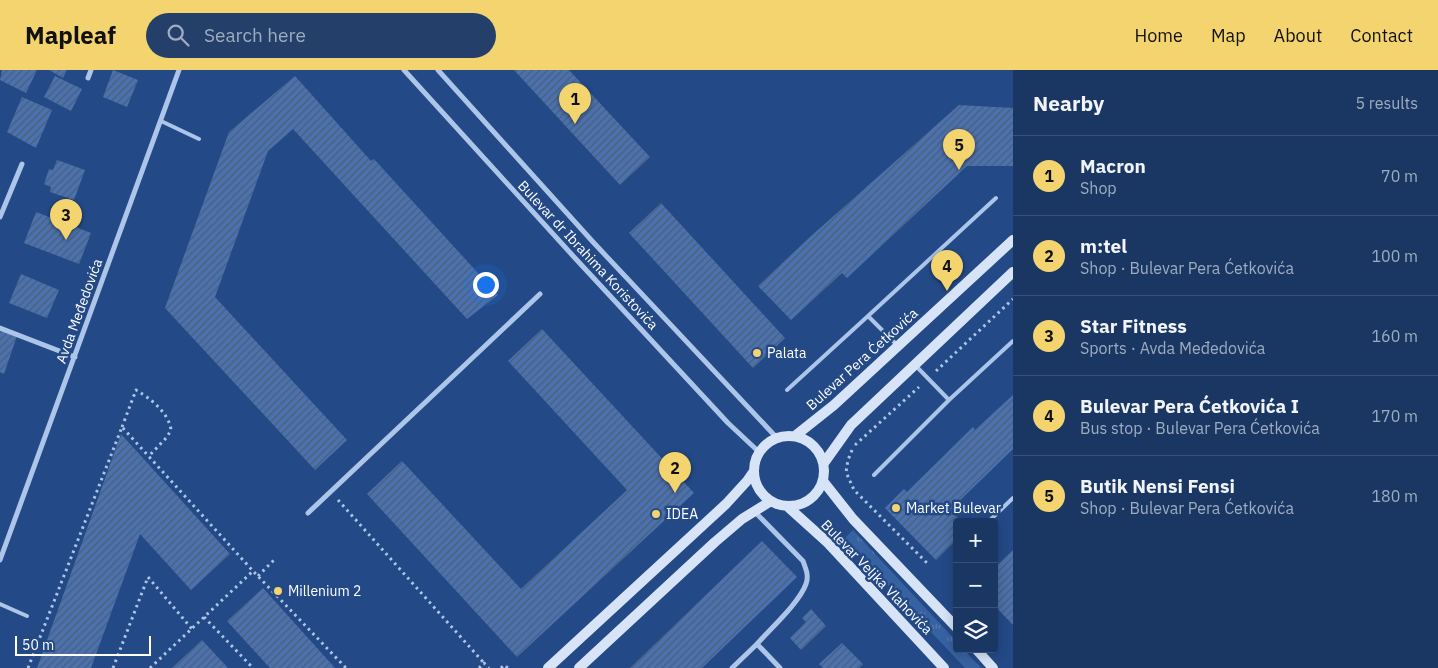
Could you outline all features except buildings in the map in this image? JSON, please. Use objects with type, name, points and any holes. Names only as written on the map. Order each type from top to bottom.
[{"type":"main road","name":"Bulevar Pera Ćetkovića","points":[[795,436],[834,405],[1013,240]]},
{"type":"main road","points":[[824,463],[851,425],[1013,272]]},
{"type":"main road","points":[[548,668],[726,504],[754,471],[759,452],[767,444],[777,438],[786,436],[805,439],[820,453],[824,463],[823,481],[814,497],[797,505],[788,506],[771,501],[764,496],[755,480],[754,471]]},
{"type":"main road","name":"Bulevar Veljka Vlahovića","points":[[823,481],[853,520],[953,624]]},
{"type":"main road","points":[[579,668],[715,542],[742,519],[771,501]]},
{"type":"main road","name":"Bulevar Veljka Vlahovića","points":[[788,506],[828,544],[944,668]]},
{"type":"main road","points":[[980,653],[993,668]]},
{"type":"street","points":[[88,78],[91,70]]},
{"type":"street","name":"Avda Međedovića","points":[[0,560],[179,70]]},
{"type":"street","name":"Bulevar dr Ibrahima Koristovića","points":[[404,70],[574,257],[728,422],[759,452]]},
{"type":"street","name":"Bulevar dr Ibrahima Koristovića","points":[[438,70],[593,242],[777,438]]},
{"type":"street","points":[[0,217],[22,164]]},
{"type":"street","points":[[308,513],[540,294]]},
{"type":"street","points":[[0,328],[74,357]]},
{"type":"street","points":[[732,668],[757,644],[798,597],[806,583],[807,571],[802,561],[754,511]]},
{"type":"street","points":[[757,644],[780,668]]},
{"type":"lane","points":[[161,121],[200,139]]},
{"type":"lane","points":[[787,390],[996,198]]},
{"type":"lane","points":[[868,316],[898,346]]},
{"type":"lane","points":[[874,475],[949,400],[1013,341]]},
{"type":"lane","points":[[915,365],[949,400]]},
{"type":"lane","points":[[992,518],[1013,498]]},
{"type":"lane","points":[[0,604],[27,616]]},
{"type":"path","points":[[935,372],[1013,299]]},
{"type":"path","points":[[28,668],[136,390],[146,395],[167,418],[171,430],[168,437],[149,456]]},
{"type":"path","points":[[122,427],[253,571],[346,668]]},
{"type":"path","points":[[330,492],[489,668]]},
{"type":"path","points":[[258,576],[276,558]]},
{"type":"path","points":[[150,668],[253,571]]},
{"type":"path","points":[[113,668],[148,577],[192,628]]},
{"type":"path","points":[[204,617],[252,668]]},
{"type":"path","points":[[479,668],[484,663]]},
{"type":"path","points":[[501,668],[504,665],[508,668]]},
{"type":"green space","points":[[853,530],[953,638],[953,653],[967,653],[981,668],[965,668],[870,567],[841,542]]},
{"type":"place","name":"Macron","points":[[575,124]]},
{"type":"place","name":"Butik Nensi Fensi","points":[[959,170]]},
{"type":"place","name":"Star Fitness","points":[[66,240]]},
{"type":"place","name":"Bulevar Pera Ćetkovića I","points":[[947,291]]},
{"type":"place","name":"Palata","points":[[757,353]]},
{"type":"place","name":"m:tel","points":[[675,493]]},
{"type":"place","name":"Market Bulevar","points":[[896,508]]},
{"type":"place","name":"IDEA","points":[[656,514]]},
{"type":"place","name":"Millenium 2","points":[[278,591]]}]
